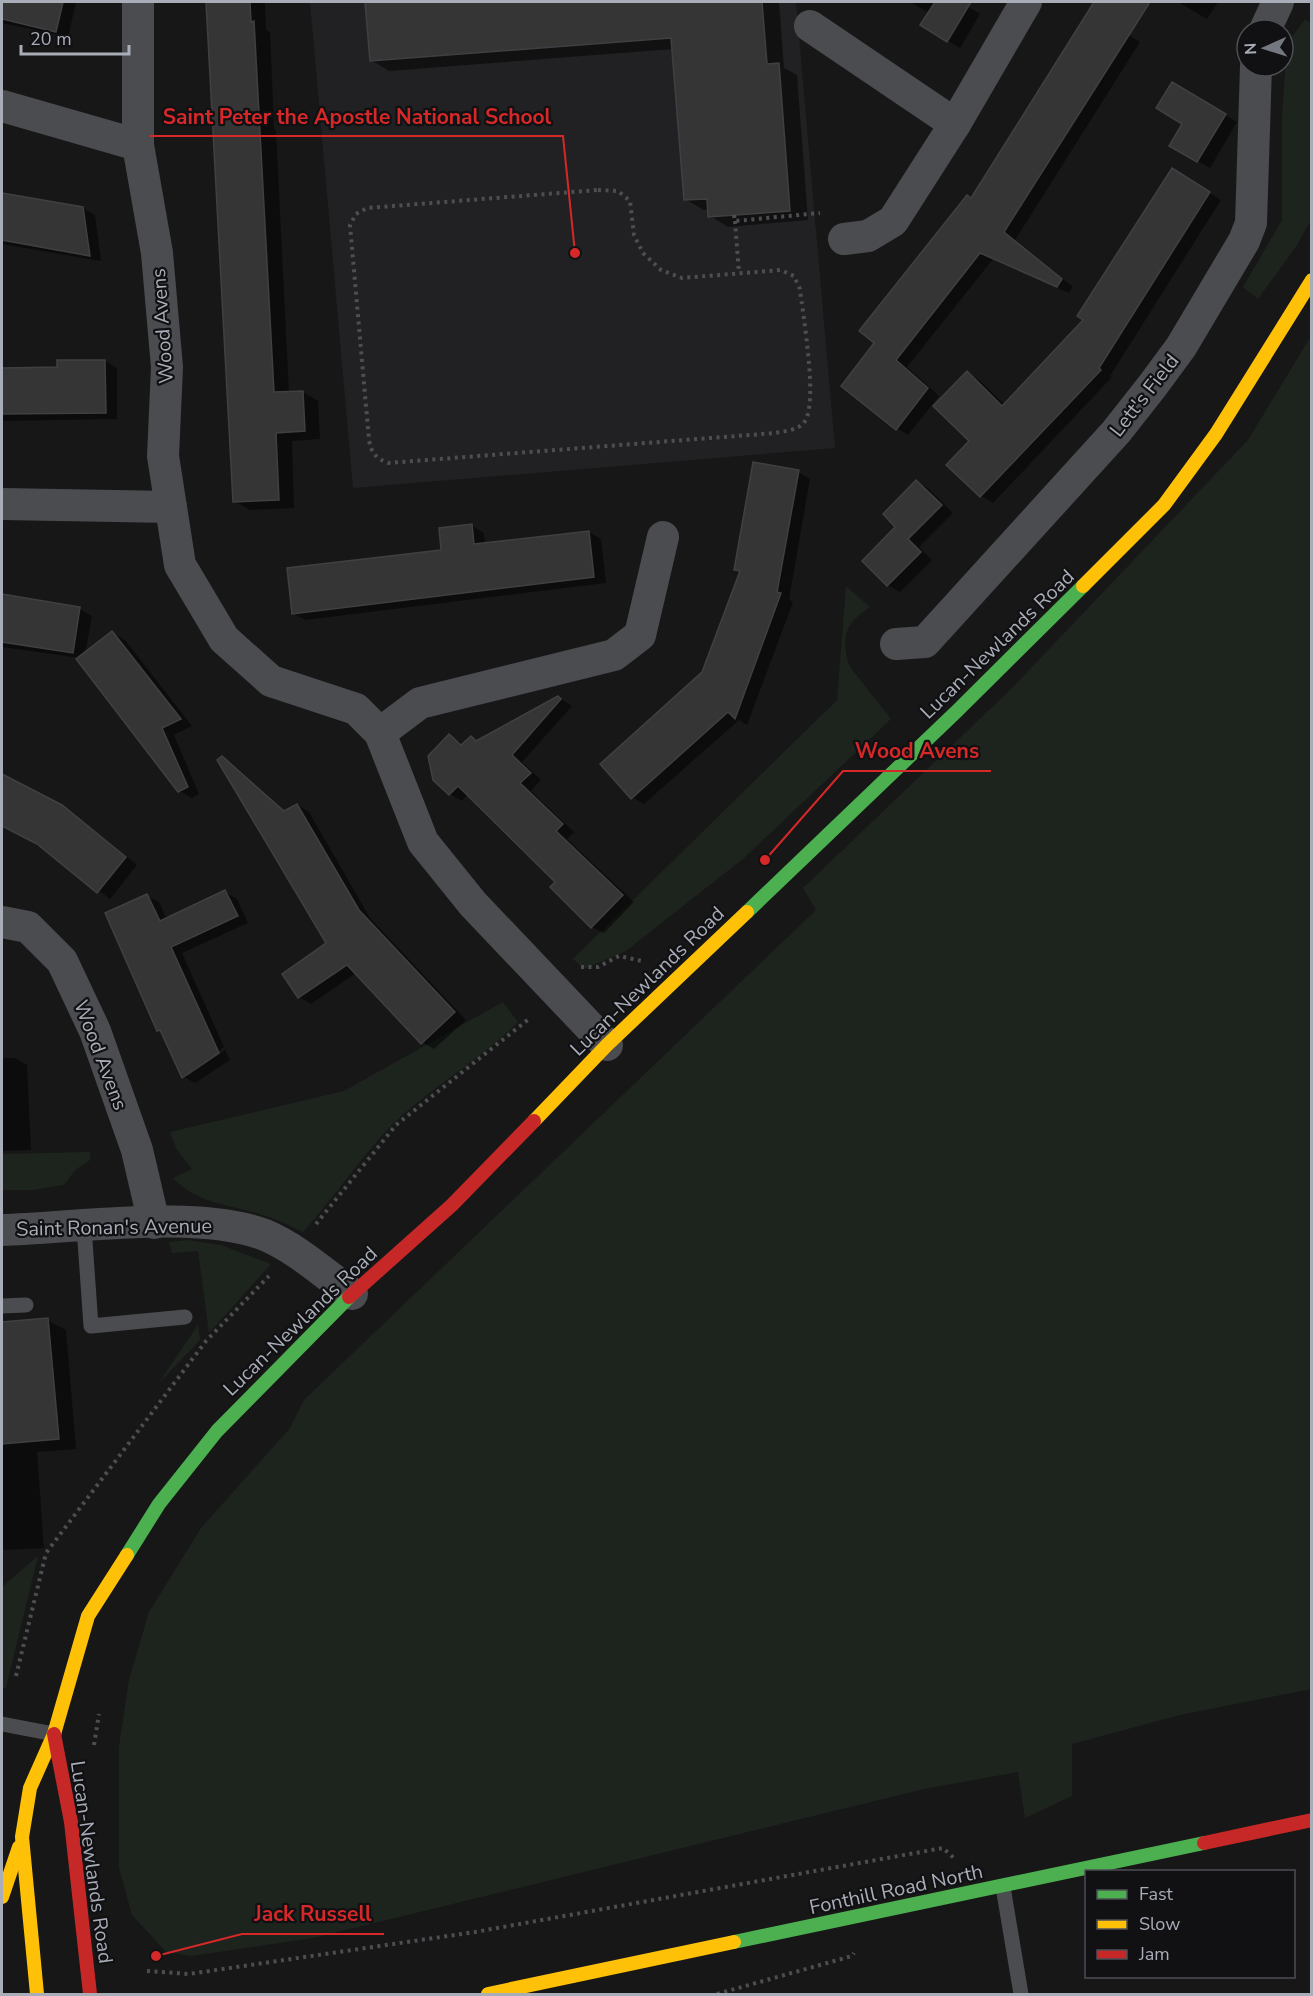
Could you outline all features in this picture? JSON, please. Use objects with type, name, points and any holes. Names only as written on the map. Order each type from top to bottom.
[{"type":"street","name":"Wood Avens","points":[[138,2],[138,145],[157,253],[167,367],[162,456],[180,564],[224,639],[271,681],[356,709],[380,733],[423,842],[473,904],[607,1045]]},
{"type":"street","points":[[844,239],[868,236],[893,221],[955,124],[1026,2]]},
{"type":"street","points":[[1271,18],[1278,2]]},
{"type":"street","points":[[810,26],[955,124]]},
{"type":"street","name":"Lett's Field","points":[[896,644],[926,642],[1116,432],[1181,347],[1244,241],[1251,223],[1256,78]]},
{"type":"street","points":[[2,106],[138,145]]},
{"type":"street","name":"Lucan-Newlands Road","points":[[37,1995],[22,1837],[30,1788],[54,1734],[88,1616],[159,1504],[217,1431],[352,1294],[452,1205],[607,1045],[957,711],[1164,505],[1216,435],[1311,280]]},
{"type":"street","points":[[2,504],[171,507]]},
{"type":"street","points":[[380,733],[420,703],[614,655],[640,635],[663,537]]},
{"type":"street","name":"Wood Avens","points":[[2,922],[28,927],[62,960],[95,1030],[136,1150],[153,1223]]},
{"type":"street","name":"Saint Ronan's Avenue","points":[[2,1230],[153,1223],[222,1225],[265,1236],[292,1251],[352,1294]]},
{"type":"street","name":"Lucan-Newlands Road","points":[[54,1734],[71,1822],[90,1995]]},
{"type":"street","name":"Fonthill Road North","points":[[488,1995],[1311,1820]]},
{"type":"street","points":[[2,1897],[22,1837]]},
{"type":"lane","points":[[84,1227],[91,1326],[185,1317]]},
{"type":"lane","points":[[2,1306],[26,1305]]},
{"type":"lane","points":[[2,1724],[54,1734]]},
{"type":"lane","points":[[1003,1887],[1022,1995]]},
{"type":"path","points":[[618,191],[630,201],[634,235],[643,253],[661,270],[682,278],[739,273],[781,270],[794,276],[800,289],[810,410],[804,423],[792,430],[388,463],[378,459],[371,450],[350,225],[356,214],[367,208],[618,191]]},
{"type":"path","points":[[735,221],[820,213]]},
{"type":"path","points":[[734,215],[739,273]]},
{"type":"path","points":[[577,968],[598,967],[619,956]]},
{"type":"path","points":[[16,1676],[46,1553],[206,1341],[292,1251],[396,1125],[530,1018]]},
{"type":"path","points":[[93,1749],[100,1707]]},
{"type":"path","points":[[147,1971],[189,1974],[475,1932],[943,1848]]},
{"type":"path","points":[[717,1995],[852,1956]]},
{"type":"shaded area","points":[[310,2],[796,2],[835,448],[353,488]]},
{"type":"shaded area","points":[[1305,20],[1312,23],[1311,220],[1297,245],[1258,299],[1243,287],[1282,220],[1282,117],[1285,78],[1295,78],[1295,33]]},
{"type":"shaded area","points":[[1311,336],[1311,1689],[1180,1715],[1072,1744],[1072,1796],[1025,1818],[1018,1772],[924,1789],[313,1938],[191,1956],[166,1952],[132,1915],[119,1868],[119,1746],[129,1680],[149,1612],[201,1528],[290,1428],[304,1400],[816,910],[803,888],[1010,690],[1248,440]]},
{"type":"shaded area","points":[[846,586],[870,607],[855,619],[847,632],[845,648],[850,667],[891,719],[744,858],[626,951],[584,969],[573,959],[837,700]]},
{"type":"shaded area","points":[[503,1002],[518,1022],[489,1048],[397,1120],[303,1232],[268,1217],[204,1198],[182,1187],[173,1178],[192,1169],[177,1150],[170,1132],[344,1091]]},
{"type":"shaded area","points":[[90,1152],[90,1160],[75,1170],[64,1185],[33,1190],[2,1190],[2,1154]]},
{"type":"shaded area","points":[[187,1240],[221,1245],[271,1264],[209,1333],[198,1251],[172,1253],[169,1242]]},
{"type":"shaded area","points":[[198,1325],[200,1340],[158,1384]]},
{"type":"shaded area","points":[[38,1556],[6,1688],[2,1689],[2,1587]]},
{"type":"building","points":[[2,2],[63,2],[56,32],[2,19]]},
{"type":"building","points":[[206,2],[250,2],[251,22],[254,21],[274,392],[303,391],[305,431],[276,433],[279,500],[233,502]]},
{"type":"building","points":[[365,2],[762,2],[767,64],[779,63],[790,211],[708,217],[707,199],[684,200],[671,38],[370,61]]},
{"type":"building","points":[[935,2],[971,2],[947,42],[920,25]]},
{"type":"building","points":[[1094,2],[1150,2],[1004,232],[1062,279],[1057,287],[980,253],[896,360],[928,388],[896,430],[841,386],[874,343],[859,331],[967,195],[971,198]]},
{"type":"building","points":[[1172,82],[1226,114],[1197,162],[1169,146],[1182,124],[1156,108]]},
{"type":"building","points":[[1172,168],[1210,192],[1099,368],[1101,370],[980,497],[946,465],[969,441],[933,406],[967,371],[1002,406],[1083,320],[1077,316]]},
{"type":"building","points":[[2,193],[83,207],[90,256],[2,240]]},
{"type":"building","points":[[57,360],[105,360],[106,413],[2,414],[2,368],[57,367]]},
{"type":"building","points":[[753,462],[799,470],[777,592],[781,593],[735,719],[728,712],[631,799],[600,764],[702,672],[740,571],[734,570]]},
{"type":"building","points":[[916,480],[942,505],[908,539],[921,552],[887,586],[862,561],[895,527],[883,514]]},
{"type":"building","points":[[472,524],[474,544],[589,531],[594,577],[292,614],[287,568],[441,550],[439,528]]},
{"type":"building","points":[[2,594],[80,607],[73,653],[2,642]]},
{"type":"building","points":[[112,631],[181,719],[162,728],[188,787],[178,792],[76,659]]},
{"type":"building","points":[[558,696],[561,699],[512,755],[531,773],[520,783],[563,824],[556,831],[623,895],[591,928],[550,887],[555,882],[458,786],[449,795],[433,780],[428,756],[449,734],[461,745],[471,736],[476,741]]},
{"type":"building","points":[[222,756],[284,811],[297,804],[359,910],[455,1012],[421,1044],[347,965],[298,998],[282,974],[326,943],[217,760]]},
{"type":"building","points":[[2,774],[62,805],[126,857],[97,893],[37,844],[2,826]]},
{"type":"building","points":[[225,890],[238,916],[171,947],[219,1053],[182,1078],[160,1030],[157,1031],[105,913],[147,894],[160,921]]},
{"type":"building","points":[[48,1318],[59,1439],[2,1444],[2,1322]]},
{"type":"traffic: fast","points":[[747,912],[957,711],[1083,586]]},
{"type":"traffic: fast","points":[[127,1555],[159,1504],[217,1431],[349,1297]]},
{"type":"traffic: fast","points":[[734,1942],[1204,1843]]},
{"type":"traffic: slow","points":[[1083,586],[1164,505],[1216,434],[1312,280]]},
{"type":"traffic: slow","points":[[534,1121],[607,1045],[747,912]]},
{"type":"traffic: slow","points":[[37,1994],[22,1837],[30,1788],[54,1734],[88,1616],[127,1555]]},
{"type":"traffic: slow","points":[[2,1897],[19,1847]]},
{"type":"traffic: slow","points":[[488,1994],[734,1942]]},
{"type":"traffic: jam","points":[[349,1297],[452,1205],[534,1121]]},
{"type":"traffic: jam","points":[[54,1734],[71,1822],[90,1994]]},
{"type":"traffic: jam","points":[[1204,1843],[1312,1820]]},
{"type":"place","name":"Saint Peter the Apostle National School","points":[[575,253]]},
{"type":"place","name":"Wood Avens","points":[[765,860]]},
{"type":"place","name":"Jack Russell","points":[[156,1956]]}]
